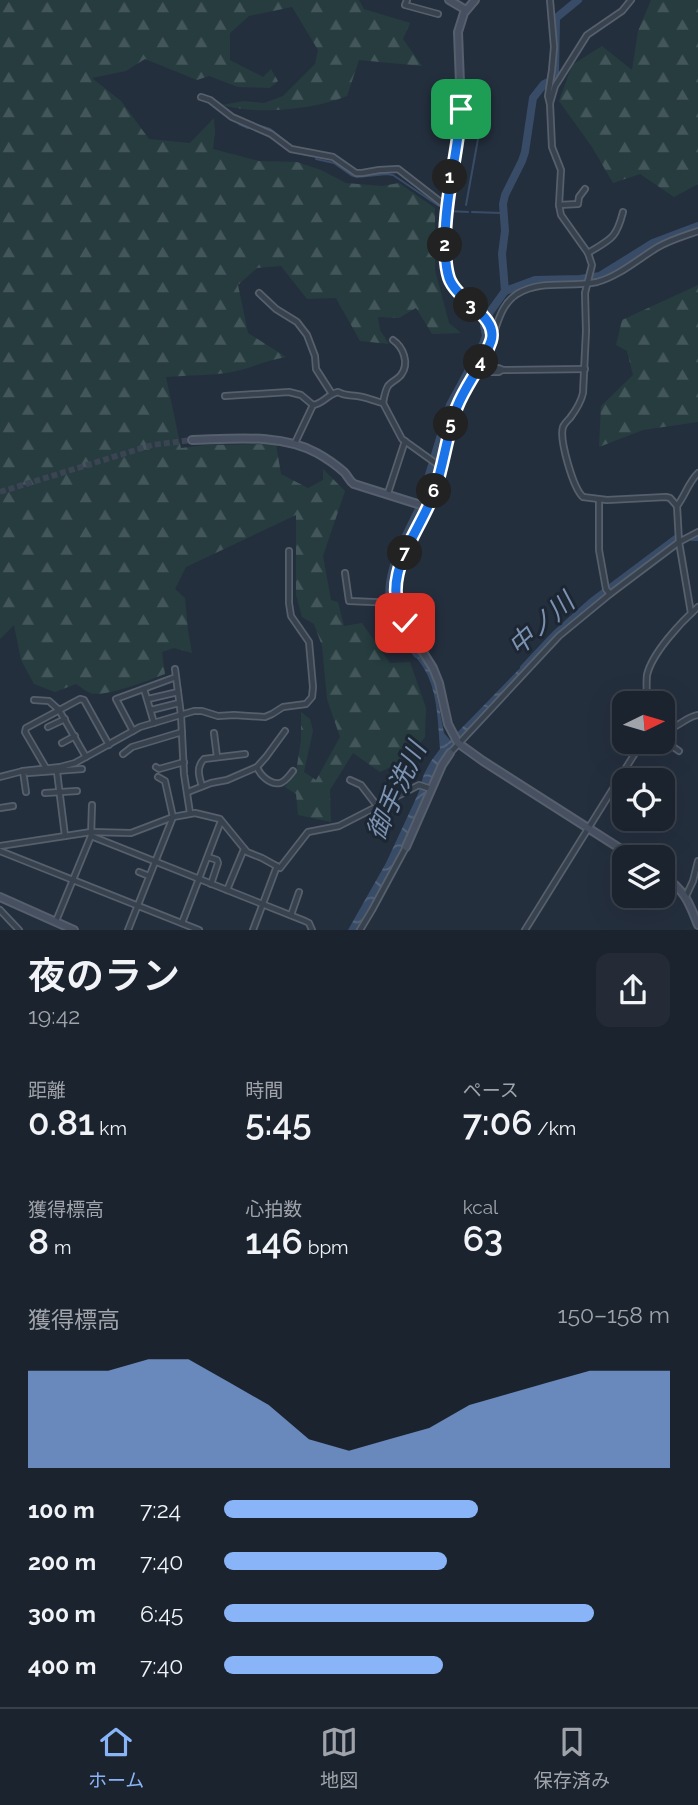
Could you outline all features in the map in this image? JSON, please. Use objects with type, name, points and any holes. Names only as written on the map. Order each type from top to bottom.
[{"type":"main road","points":[[449,0],[466,10]]},
{"type":"main road","points":[[475,0],[460,22],[458,36],[460,120],[447,207],[445,254],[449,278],[455,291],[482,313],[491,328],[492,337],[449,430],[435,490],[400,565],[395,583],[395,603],[435,673],[445,715],[456,740],[483,761],[615,845]]},
{"type":"main road","points":[[192,440],[268,440],[295,443],[321,455],[345,472],[350,481],[427,507]]},
{"type":"main road","points":[[406,847],[430,789],[450,753]]},
{"type":"main road","points":[[675,884],[686,896],[698,925]]},
{"type":"main road","points":[[0,897],[74,930]]},
{"type":"street","points":[[407,0],[405,5],[438,14]]},
{"type":"street","points":[[550,0],[554,47],[548,96],[552,147],[561,170],[559,205],[561,215],[592,265],[585,293],[585,369],[582,397],[563,426],[569,468],[583,497],[598,500],[668,498],[677,506]]},
{"type":"street","points":[[550,104],[555,86],[587,36],[622,12],[631,0]]},
{"type":"street","points":[[201,97],[210,100],[232,117],[271,134],[288,147],[333,157],[356,173],[398,169],[447,207]]},
{"type":"street","points":[[559,205],[578,204],[585,189]]},
{"type":"street","points":[[587,253],[614,236],[623,212]]},
{"type":"street","points":[[492,337],[503,309],[509,300],[518,294],[548,285],[600,281],[665,243],[698,231]]},
{"type":"street","points":[[259,293],[276,309],[297,322],[307,335],[316,359],[316,369],[332,394]]},
{"type":"street","points":[[393,340],[404,352],[404,368],[401,375],[388,386],[383,403],[401,437],[439,467]]},
{"type":"street","points":[[477,370],[499,372],[585,369]]},
{"type":"street","points":[[225,396],[289,393],[301,395],[313,405],[338,392],[345,396],[359,396],[383,403]]},
{"type":"street","points":[[295,443],[313,405]]},
{"type":"street","points":[[388,494],[405,441]]},
{"type":"street","points":[[691,613],[679,542],[677,506],[698,473]]},
{"type":"street","points":[[598,500],[599,550],[608,592]]},
{"type":"street","points":[[450,753],[456,740],[559,636],[608,592],[698,531]]},
{"type":"street","points":[[1,775],[64,766],[142,726],[198,710],[218,716],[262,717],[283,707],[310,701],[313,687],[309,642],[291,616],[289,603],[289,551]]},
{"type":"street","points":[[345,573],[349,601],[395,603]]},
{"type":"street","points":[[648,691],[647,676],[664,642],[698,607]]},
{"type":"street","points":[[691,613],[698,614]]},
{"type":"street","points":[[409,629],[428,626]]},
{"type":"street","points":[[175,669],[190,813]]},
{"type":"street","points":[[133,731],[116,699],[176,677]]},
{"type":"street","points":[[144,689],[154,723]]},
{"type":"street","points":[[148,699],[178,692]]},
{"type":"street","points":[[46,768],[25,730],[80,699],[84,700],[109,744]]},
{"type":"street","points":[[34,700],[49,701],[59,710],[86,757]]},
{"type":"street","points":[[151,710],[179,703]]},
{"type":"street","points":[[676,727],[690,717],[698,715]]},
{"type":"street","points":[[48,727],[65,719]]},
{"type":"street","points":[[188,792],[257,767],[285,731]]},
{"type":"street","points":[[123,754],[132,747],[182,732]]},
{"type":"street","points":[[214,733],[217,757]]},
{"type":"street","points":[[62,743],[75,736]]},
{"type":"street","points":[[676,748],[680,751]]},
{"type":"street","points":[[202,786],[199,772],[204,759],[245,754]]},
{"type":"street","points":[[525,930],[634,754]]},
{"type":"street","points":[[156,766],[159,769],[184,762]]},
{"type":"street","points":[[257,767],[265,778],[279,783],[284,782],[293,771]]},
{"type":"street","points":[[24,772],[82,769]]},
{"type":"street","points":[[24,772],[26,792]]},
{"type":"street","points":[[57,772],[65,836]]},
{"type":"street","points":[[128,930],[173,817],[165,781],[158,777]]},
{"type":"street","points":[[350,780],[361,785],[378,807]]},
{"type":"street","points":[[0,848],[65,836],[131,833],[190,813],[221,821],[244,849],[280,868],[306,833],[339,826],[419,785],[430,789]]},
{"type":"street","points":[[45,793],[77,790]]},
{"type":"street","points":[[56,921],[91,834],[92,805]]},
{"type":"street","points":[[0,808],[13,806]]},
{"type":"street","points":[[185,926],[221,821]]},
{"type":"street","points":[[91,834],[155,863],[291,915],[309,923],[312,930]]},
{"type":"street","points":[[360,930],[406,847]]},
{"type":"street","points":[[0,848],[199,930]]},
{"type":"street","points":[[227,890],[244,849]]},
{"type":"street","points":[[208,857],[218,863],[211,884]]},
{"type":"street","points":[[686,896],[698,860]]},
{"type":"street","points":[[253,930],[277,866]]},
{"type":"street","points":[[139,872],[149,876]]},
{"type":"street","points":[[691,886],[698,889]]},
{"type":"street","points":[[291,915],[299,892]]},
{"type":"street","points":[[0,909],[19,930]]},
{"type":"green space","points":[[0,0],[359,0],[364,9],[410,23],[403,39],[422,66],[359,60],[347,96],[302,108],[252,110],[222,105],[244,101],[264,103],[283,96],[315,64],[318,50],[292,7],[249,16],[230,33],[230,60],[263,77],[271,69],[278,81],[270,88],[238,87],[209,76],[197,80],[145,59],[126,71],[92,78],[121,101],[149,139],[190,143],[214,118],[213,149],[259,161],[297,162],[321,170],[346,183],[382,186],[399,183],[435,208],[435,270],[449,323],[461,333],[432,334],[416,308],[399,318],[378,317],[380,330],[389,344],[360,341],[336,298],[307,299],[281,266],[257,268],[238,285],[248,333],[286,357],[232,372],[166,377],[181,448],[276,444],[281,474],[308,488],[323,480],[323,469],[345,491],[323,556],[331,600],[338,602],[344,626],[362,623],[390,663],[410,662],[426,708],[425,737],[407,759],[380,772],[353,753],[330,790],[331,822],[298,815],[296,794],[285,787],[296,772],[301,740],[301,712],[310,719],[313,731],[304,772],[316,780],[340,737],[327,699],[322,646],[314,624],[302,617],[296,595],[296,515],[186,567],[175,589],[185,598],[192,653],[174,648],[162,652],[165,674],[106,693],[90,693],[76,684],[55,692],[34,684],[21,660],[14,625],[0,639]]},
{"type":"green space","points":[[651,0],[698,0],[698,184],[674,197],[640,174],[613,183],[592,147],[559,101],[572,65],[602,46],[632,70],[638,31]]},
{"type":"green space","points":[[698,285],[698,422],[643,430],[599,447],[601,406],[633,375],[627,351],[616,345],[622,320]]},
{"type":"water","points":[[413,644],[433,676],[444,733],[450,740],[529,659],[532,662],[446,754],[373,903],[357,930],[348,930],[386,863],[418,794],[424,774],[440,749],[434,693],[426,672],[408,647]]},
{"type":"waterway","points":[[505,291],[502,254],[505,195],[525,152],[533,98],[544,84],[552,80],[555,73],[556,18],[578,0]]},
{"type":"waterway","points":[[466,82],[466,116],[481,118]]},
{"type":"waterway","points":[[466,205],[484,106]]},
{"type":"waterway","points":[[251,123],[270,129],[293,147]]},
{"type":"waterway","points":[[239,124],[248,128]]},
{"type":"waterway","points":[[316,159],[334,163],[357,177],[393,175],[439,206]]},
{"type":"waterway","points":[[449,211],[468,212]]},
{"type":"waterway","points":[[472,212],[502,213]]},
{"type":"waterway","name":"御手洗川","points":[[423,495],[450,405],[483,344],[486,336],[484,325],[490,312],[505,291],[535,280],[600,276],[653,243],[698,226]]},
{"type":"waterway","name":"御手洗川","points":[[417,654],[395,622],[389,594],[394,565],[418,511]]},
{"type":"waterway","name":"中ノ川","points":[[693,537],[698,537]]},
{"type":"waterway","name":"中ノ川","points":[[524,668],[556,634],[592,602],[676,539]]},
{"type":"tunnel","points":[[0,492],[152,445],[192,440]]},
{"type":"route","points":[[405,623],[397,607],[396,596],[395,583],[400,565],[435,490],[449,430],[460,401],[492,337],[490,325],[484,316],[455,291],[446,265],[447,199],[461,109]]}]
